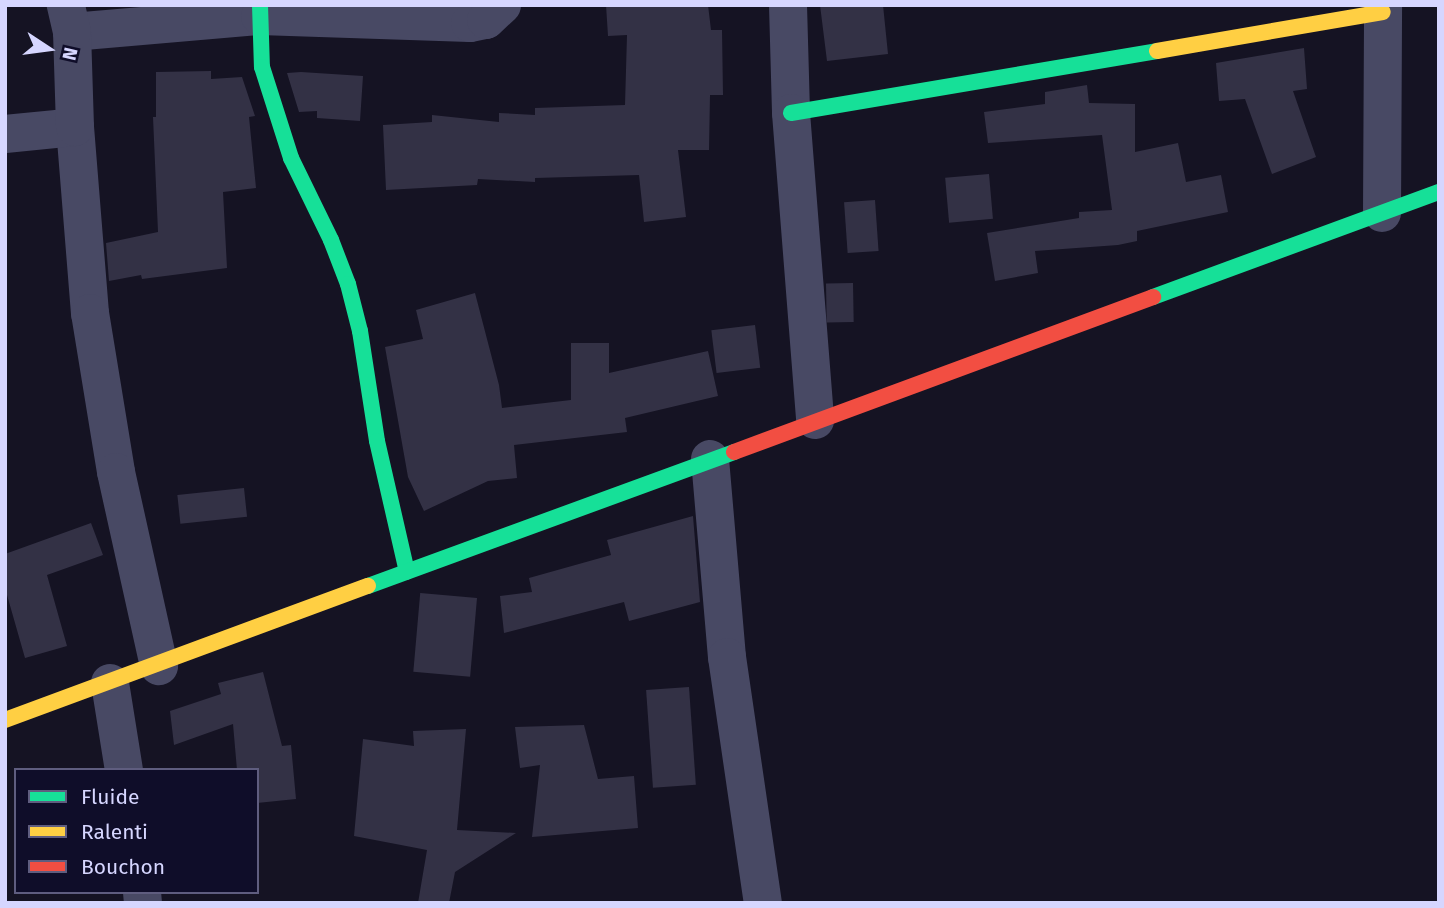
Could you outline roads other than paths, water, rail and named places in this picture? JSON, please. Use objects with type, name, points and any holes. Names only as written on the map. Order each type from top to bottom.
[{"type":"street","points":[[159,666],[116,472],[90,313],[69,19],[260,10],[442,25],[486,20],[502,5]]},
{"type":"street","points":[[788,5],[792,113],[815,420]]},
{"type":"street","points":[[792,113],[1383,9],[1382,212]]},
{"type":"street","points":[[260,10],[262,67],[291,158],[331,240],[348,285],[360,331],[377,442],[407,572]]},
{"type":"street","points":[[5,134],[75,127]]},
{"type":"street","points":[[5,720],[159,666],[815,420],[1439,192]]},
{"type":"street","points":[[710,459],[727,657],[762,903]]},
{"type":"street","points":[[110,683],[124,768]]}]
